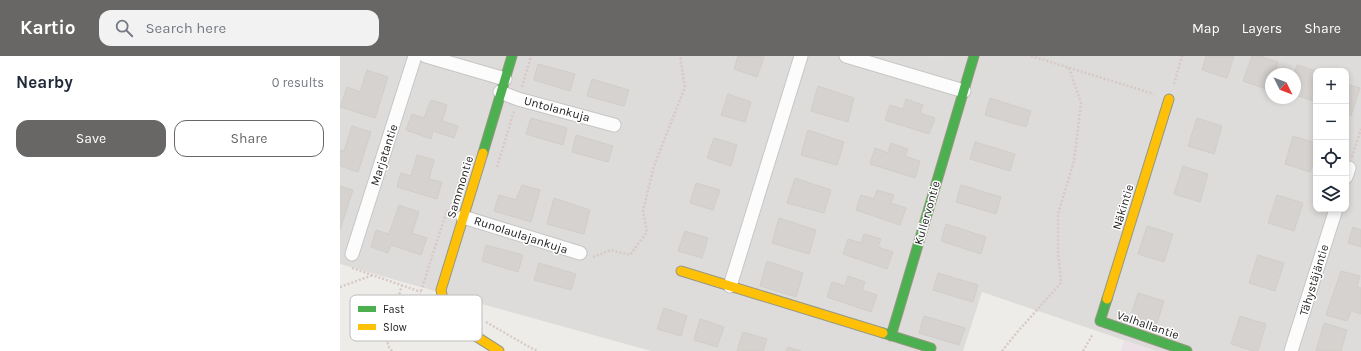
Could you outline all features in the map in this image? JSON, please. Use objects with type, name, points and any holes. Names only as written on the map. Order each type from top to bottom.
[{"type":"street","name":"Marjatantie","points":[[352,254],[415,56]]},
{"type":"street","points":[[426,56],[504,79]]},
{"type":"street","name":"Sammontie","points":[[442,295],[441,290],[512,56]]},
{"type":"street","points":[[730,286],[801,56]]},
{"type":"street","points":[[846,56],[964,91]]},
{"type":"street","name":"Kullervontie","points":[[891,336],[974,56]]},
{"type":"street","name":"Untolankuja","points":[[500,92],[518,99],[614,125]]},
{"type":"street","name":"Näkintie","points":[[1100,321],[1169,99]]},
{"type":"street","name":"Tähystäjäntie","points":[[1292,351],[1335,212]]},
{"type":"street","name":"Runolaulajankuja","points":[[463,217],[580,253]]},
{"type":"street","points":[[681,271],[931,348]]},
{"type":"street","name":"Valhallantie","points":[[1100,321],[1187,351]]},
{"type":"street","points":[[482,340],[499,351]]},
{"type":"path","points":[[580,253],[590,258],[611,250],[630,255],[647,232],[643,211],[652,174],[685,87],[680,56]]},
{"type":"path","points":[[1032,56],[1169,99],[1182,56]]},
{"type":"path","points":[[1002,351],[1061,283],[1058,252],[1058,214],[1074,161],[1081,102],[1069,68]]},
{"type":"path","points":[[1349,166],[1361,129]]},
{"type":"path","points":[[1357,141],[1361,142]]},
{"type":"path","points":[[350,267],[431,295]]},
{"type":"path","points":[[340,287],[373,275]]},
{"type":"path","points":[[399,295],[402,285]]},
{"type":"path","points":[[388,341],[388,346],[392,351]]},
{"type":"shaded area","points":[[340,56],[1361,56],[1361,351],[1156,351],[982,292],[963,351],[651,351],[482,304],[482,295],[449,295],[340,264]]},
{"type":"shaded area","points":[[923,56],[945,56],[943,62]]},
{"type":"shaded area","points":[[1124,340],[1156,351],[1121,351]]},
{"type":"building","points":[[738,56],[764,57],[757,77],[734,69]]},
{"type":"building","points":[[1206,56],[1234,56],[1227,78],[1202,70]]},
{"type":"building","points":[[1252,56],[1260,56],[1278,62],[1276,68],[1265,68],[1265,89],[1243,81]]},
{"type":"building","points":[[538,64],[575,74],[570,91],[534,80]]},
{"type":"building","points":[[1297,65],[1313,70],[1313,101],[1301,97],[1301,68],[1296,68]]},
{"type":"building","points":[[367,70],[388,77],[375,118],[340,107],[347,87],[360,92]]},
{"type":"building","points":[[592,79],[629,90],[624,106],[587,96]]},
{"type":"building","points":[[1349,85],[1360,88],[1351,116],[1349,115]]},
{"type":"building","points":[[818,86],[854,98],[848,122],[811,111]]},
{"type":"building","points":[[728,94],[751,102],[745,122],[721,115]]},
{"type":"building","points":[[990,98],[1031,111],[1026,127],[985,115]]},
{"type":"building","points":[[906,99],[923,105],[920,113],[935,118],[929,134],[885,120],[890,105],[903,109]]},
{"type":"building","points":[[431,100],[447,105],[442,121],[458,126],[454,138],[433,131],[431,139],[406,130],[412,114],[424,118]]},
{"type":"building","points":[[531,118],[567,128],[563,145],[526,134]]},
{"type":"building","points":[[1197,118],[1222,126],[1214,154],[1188,146]]},
{"type":"building","points":[[352,126],[371,132],[358,172],[340,166],[340,150],[344,151]]},
{"type":"building","points":[[808,130],[844,142],[837,165],[801,155]]},
{"type":"building","points":[[576,135],[613,146],[608,162],[572,152]]},
{"type":"building","points":[[1293,136],[1313,142],[1313,164],[1310,172],[1285,164]]},
{"type":"building","points":[[714,138],[737,145],[731,166],[707,158]]},
{"type":"building","points":[[975,142],[1015,154],[1010,171],[970,159]]},
{"type":"building","points":[[891,143],[908,149],[905,156],[920,161],[915,178],[870,164],[875,148],[888,153]]},
{"type":"building","points":[[417,155],[434,160],[429,179],[442,182],[437,199],[397,187],[401,173],[411,176]]},
{"type":"building","points":[[1183,166],[1208,174],[1200,202],[1174,194]]},
{"type":"building","points":[[795,178],[831,190],[824,213],[787,203]]},
{"type":"building","points":[[696,183],[720,190],[713,210],[690,203]]},
{"type":"building","points":[[522,185],[540,190],[531,222],[494,211],[499,195],[516,200]]},
{"type":"building","points":[[961,185],[1001,197],[996,214],[956,202]]},
{"type":"building","points":[[340,186],[353,190],[340,230]]},
{"type":"building","points":[[877,190],[894,195],[891,203],[906,208],[900,225],[856,210],[861,195],[874,199]]},
{"type":"building","points":[[1277,195],[1303,203],[1294,231],[1268,223]]},
{"type":"building","points":[[554,198],[590,210],[584,234],[547,224]]},
{"type":"building","points":[[399,205],[419,212],[412,233],[427,238],[421,255],[391,245],[388,253],[371,247],[376,230],[389,234]]},
{"type":"building","points":[[779,218],[816,230],[809,254],[772,243]]},
{"type":"building","points":[[946,224],[986,237],[981,254],[941,241]]},
{"type":"building","points":[[1147,226],[1173,234],[1164,262],[1138,254]]},
{"type":"building","points":[[1353,227],[1361,230],[1361,247],[1348,243]]},
{"type":"building","points":[[685,231],[708,238],[702,258],[678,251]]},
{"type":"building","points":[[864,234],[881,239],[878,247],[893,252],[887,269],[843,254],[848,239],[861,243]]},
{"type":"building","points":[[486,245],[523,255],[518,272],[482,261]]},
{"type":"building","points":[[1258,255],[1284,263],[1275,291],[1249,283]]},
{"type":"building","points":[[767,261],[803,273],[796,297],[760,286]]},
{"type":"building","points":[[539,263],[576,274],[571,290],[534,280]]},
{"type":"building","points":[[1341,271],[1360,276],[1357,287],[1361,288],[1361,314],[1351,311],[1347,321],[1326,315]]},
{"type":"building","points":[[938,273],[978,285],[973,302],[933,290]]},
{"type":"building","points":[[848,276],[865,282],[862,290],[877,295],[871,312],[827,297],[832,282],[845,286]]},
{"type":"building","points":[[1138,293],[1164,301],[1155,329],[1129,321]]},
{"type":"building","points":[[664,308],[687,316],[681,336],[657,329]]},
{"type":"building","points":[[924,316],[965,328],[959,345],[919,333]]},
{"type":"building","points":[[1240,316],[1266,324],[1258,351],[1253,351],[1231,344]]},
{"type":"building","points":[[700,319],[724,327],[717,347],[694,340]]},
{"type":"building","points":[[1324,323],[1347,330],[1341,351],[1316,351]]},
{"type":"building","points":[[743,332],[767,339],[763,351],[737,351]]},
{"type":"building","points":[[788,347],[801,351],[786,351]]},
{"type":"traffic: fast","points":[[483,153],[512,56]]},
{"type":"traffic: fast","points":[[891,336],[974,56]]},
{"type":"traffic: fast","points":[[1107,299],[1100,321],[1187,351]]},
{"type":"traffic: fast","points":[[883,333],[931,348]]},
{"type":"traffic: slow","points":[[1107,299],[1169,99]]},
{"type":"traffic: slow","points":[[442,295],[441,290],[483,153]]},
{"type":"traffic: slow","points":[[681,271],[883,333]]},
{"type":"traffic: slow","points":[[482,340],[499,351]]}]
